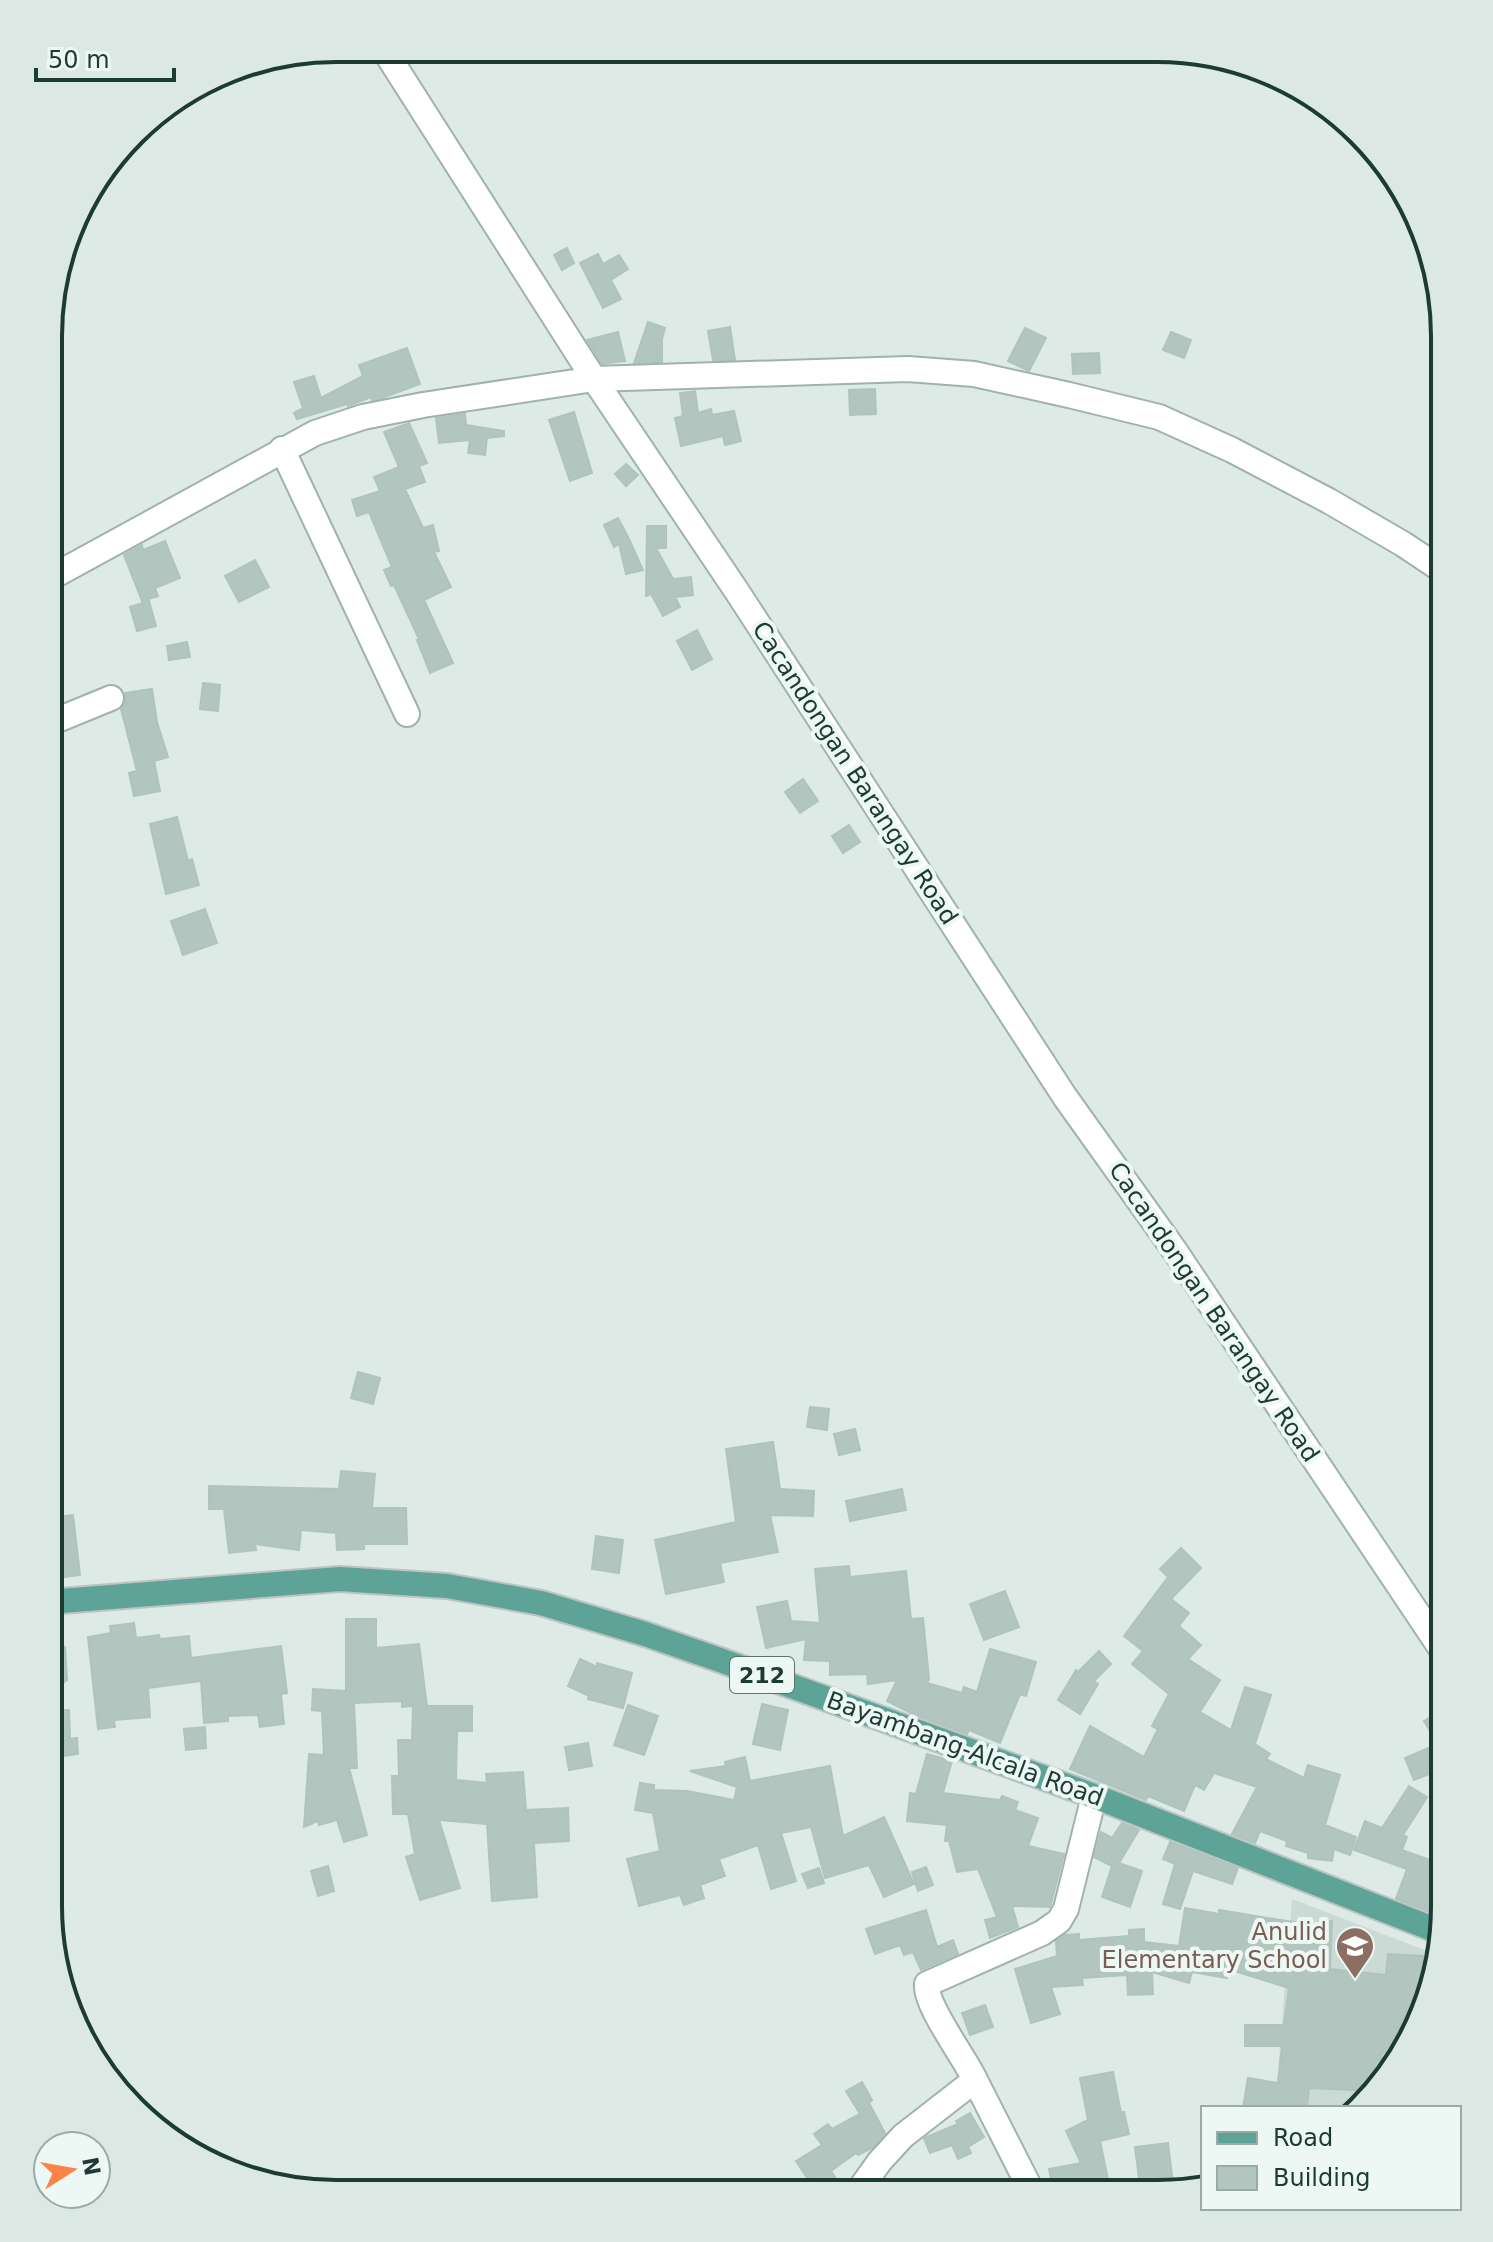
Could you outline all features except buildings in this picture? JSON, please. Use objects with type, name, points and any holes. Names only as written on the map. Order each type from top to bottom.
[{"type":"main road","name":"Bayambang-Alcala Road","points":[[62,1601],[340,1579],[405,1582],[541,1603],[645,1634],[1094,1796],[1430,1928]]},
{"type":"street","name":"Cacandongan Barangay Road","points":[[393,63],[594,379],[736,590],[1065,1097],[1175,1251],[1430,1632]]},
{"type":"street","points":[[62,571],[282,449],[315,433],[363,417],[594,379],[908,369],[974,374],[1159,417],[1232,450],[1329,501],[1431,563]]},
{"type":"street","points":[[282,449],[407,714]]},
{"type":"street","points":[[62,718],[111,698]]},
{"type":"street","points":[[1026,2180],[975,2080],[933,2010],[927,1997],[927,1984],[1042,1933],[1059,1921],[1071,1895],[1094,1796]]},
{"type":"street","points":[[866,2180],[903,2136],[975,2080]]},
{"type":"shaded area","name":"Anulid Elementary School","points":[[1292,1899],[1427,1951],[1416,1994],[1403,2027],[1374,2073],[1351,2100],[1344,2106],[1275,2106]]},
{"type":"place","name":"Anulid Elementary School","points":[[1355,1980]]}]
